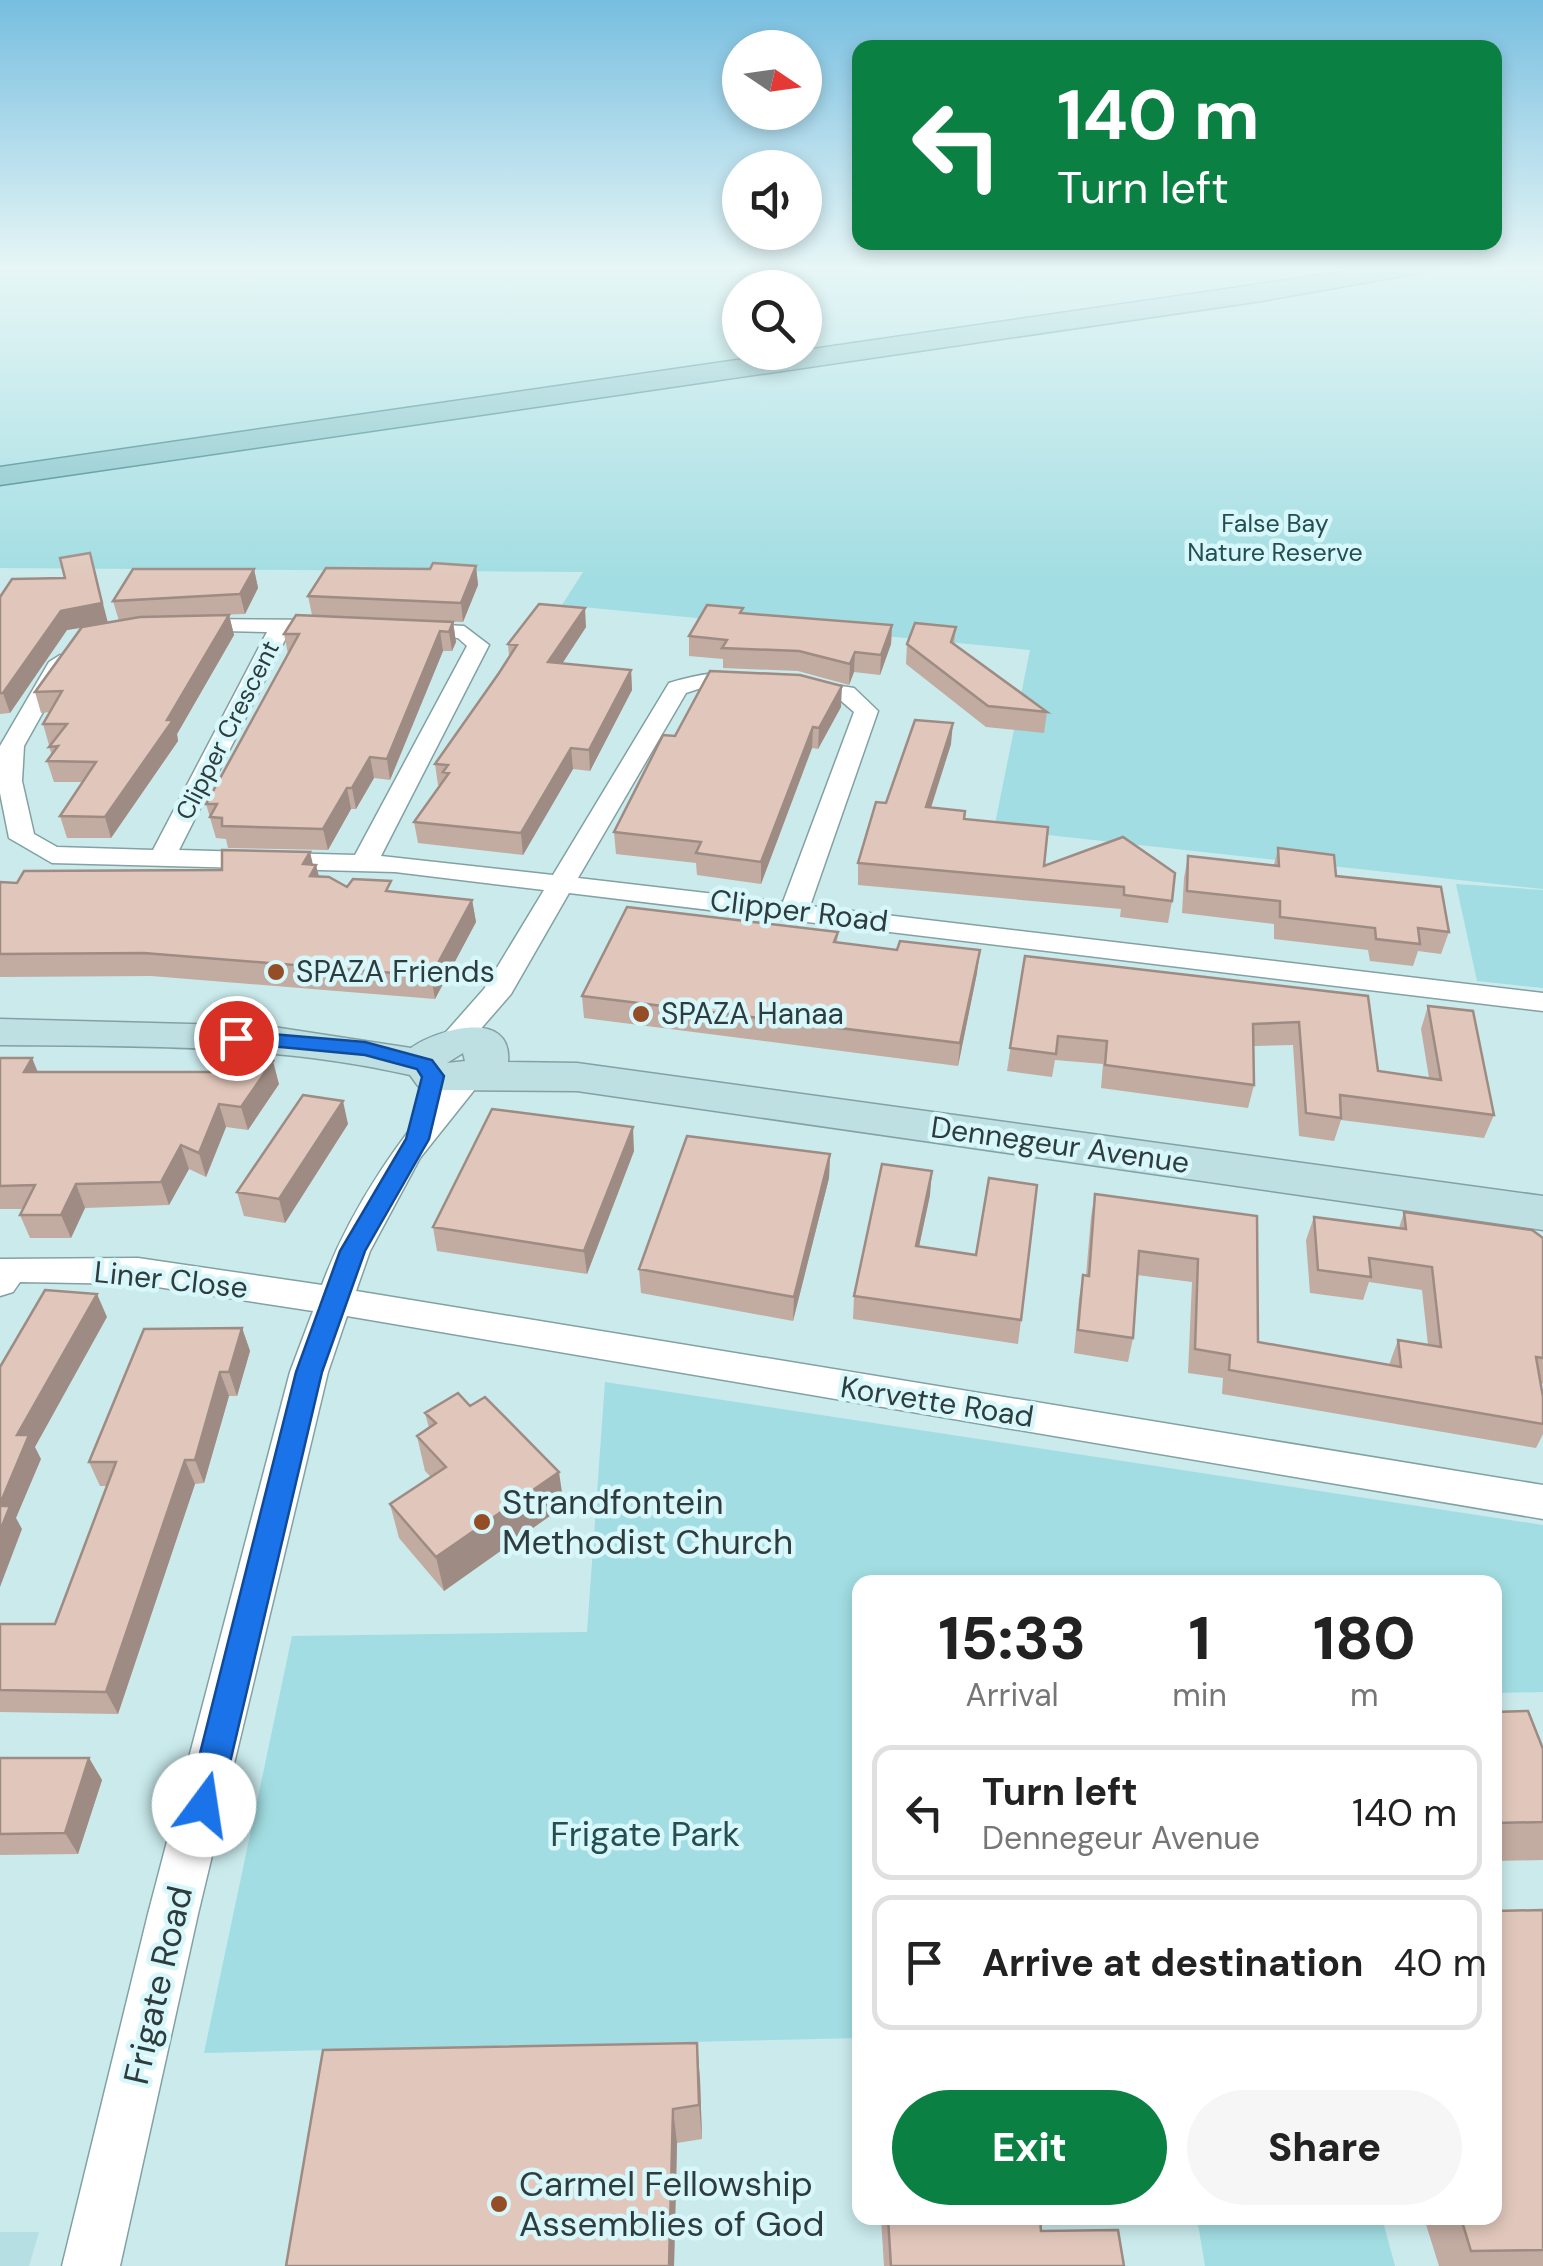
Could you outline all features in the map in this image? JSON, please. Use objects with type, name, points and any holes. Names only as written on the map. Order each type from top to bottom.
[{"type":"main road","points":[[0,476],[730,371]]},
{"type":"street","points":[[167,626],[281,626]]},
{"type":"street","name":"Clipper Crescent","points":[[161,859],[281,626],[454,630],[474,638],[478,645],[364,862]]},
{"type":"street","name":"Clipper Road","points":[[74,641],[12,746],[8,760],[22,838],[52,856],[364,862],[794,910],[1543,1002]]},
{"type":"street","points":[[458,1061],[677,688],[715,678],[837,690],[854,697],[866,711],[794,910]]},
{"type":"street","name":"Dennegeur Avenue","points":[[0,1032],[236,1038],[365,1049],[1543,1214]]},
{"type":"street","name":"Frigate Road","points":[[91,2266],[309,1372],[352,1251],[418,1139],[458,1061]]},
{"type":"street","name":"Liner Close","points":[[3,1274],[138,1271],[332,1302]]},
{"type":"street","name":"Korvette Road","points":[[332,1302],[1543,1502]]},
{"type":"shaded area","points":[[0,2232],[39,2232],[29,2266],[0,2266]]},
{"type":"green space","name":"False Bay Nature Reserve","points":[[0,371],[1543,371],[1543,889],[994,829],[1030,650],[562,605],[583,572],[0,568]]},
{"type":"green space","points":[[1456,884],[1543,890],[1543,988],[1477,981]]},
{"type":"green space","name":"Frigate Park","points":[[605,1382],[1543,1525],[1543,1692],[1502,1693],[1502,1575],[852,1575],[852,2038],[204,2053],[292,1636],[587,1632]]},
{"type":"green space","points":[[1198,2225],[1384,2225],[1395,2266],[1205,2266]]},
{"type":"building","points":[[90,553],[102,603],[61,611],[0,693],[0,597],[12,579],[65,578],[60,558]]},
{"type":"building","points":[[433,563],[476,566],[461,603],[308,596],[326,568],[430,569]]},
{"type":"building","points":[[133,569],[254,569],[240,594],[113,601]]},
{"type":"building","points":[[539,604],[585,608],[548,662],[631,670],[589,750],[571,748],[521,833],[414,822],[449,773],[443,772],[448,765],[435,764],[517,645],[508,644]]},
{"type":"building","points":[[707,605],[743,608],[740,613],[892,625],[881,655],[855,652],[850,664],[799,651],[722,648],[727,640],[689,636]]},
{"type":"building","points":[[229,615],[167,720],[173,720],[105,817],[60,816],[96,762],[47,761],[58,746],[49,747],[67,724],[43,724],[62,691],[35,692],[82,627],[140,617]]},
{"type":"building","points":[[296,615],[453,622],[449,632],[440,631],[387,759],[370,757],[323,829],[222,826],[222,818],[210,817],[217,804],[206,804],[299,634],[284,634]]},
{"type":"building","points":[[915,623],[956,627],[951,642],[1047,712],[988,706],[907,644]]},
{"type":"building","points":[[710,671],[800,675],[842,686],[819,728],[813,727],[761,862],[696,853],[701,842],[614,832],[663,735],[675,736]]},
{"type":"building","points":[[915,720],[953,723],[926,807],[965,811],[964,819],[1048,827],[1044,866],[1123,837],[1175,873],[1172,901],[1124,895],[1124,887],[858,863],[876,802],[886,803]]},
{"type":"building","points":[[1278,848],[1334,855],[1336,876],[1441,887],[1449,932],[1418,928],[1420,944],[1376,939],[1375,928],[1280,917],[1280,901],[1187,891],[1188,856],[1279,866]]},
{"type":"building","points":[[222,850],[310,852],[303,864],[316,865],[310,876],[329,877],[347,887],[353,879],[391,881],[386,891],[472,900],[431,976],[144,953],[0,954],[0,882],[17,883],[24,871],[222,870]]},
{"type":"building","points":[[627,907],[838,932],[834,942],[897,950],[900,941],[980,950],[960,1043],[582,996]]},
{"type":"building","points":[[1025,956],[1368,996],[1378,1071],[1441,1080],[1428,1006],[1473,1011],[1494,1115],[1340,1095],[1341,1118],[1306,1113],[1299,1022],[1253,1024],[1254,1085],[1105,1065],[1107,1041],[1058,1036],[1056,1054],[1010,1048]]},
{"type":"building","points":[[226,1055],[273,1061],[241,1107],[219,1104],[199,1153],[181,1145],[161,1182],[76,1184],[61,1215],[20,1215],[35,1185],[0,1186],[0,1058],[32,1058],[24,1072],[213,1072]]},
{"type":"building","points":[[303,1095],[343,1101],[279,1199],[237,1192]]},
{"type":"building","points":[[492,1109],[633,1127],[584,1251],[433,1227]]},
{"type":"building","points":[[687,1136],[830,1154],[794,1297],[639,1269]]},
{"type":"building","points":[[882,1164],[932,1171],[916,1246],[976,1255],[989,1178],[1037,1185],[1021,1320],[854,1296]]},
{"type":"building","points":[[1095,1194],[1257,1216],[1258,1342],[1401,1367],[1398,1340],[1441,1347],[1432,1267],[1369,1258],[1371,1277],[1318,1270],[1314,1217],[1406,1229],[1404,1212],[1532,1230],[1543,1238],[1543,1358],[1536,1357],[1543,1424],[1229,1370],[1230,1355],[1195,1349],[1198,1259],[1139,1251],[1133,1338],[1078,1330],[1083,1275],[1089,1276]]},
{"type":"building","points":[[45,1290],[97,1294],[17,1435],[29,1435],[0,1504],[0,1367]]},
{"type":"building","points":[[242,1328],[229,1372],[220,1372],[195,1460],[185,1460],[106,1692],[0,1690],[0,1624],[55,1624],[116,1462],[89,1462],[144,1329]]},
{"type":"building","points":[[458,1393],[470,1406],[485,1397],[559,1472],[436,1557],[390,1504],[446,1467],[417,1436],[436,1423],[425,1413]]},
{"type":"building","points":[[0,1506],[10,1506],[0,1531]]},
{"type":"building","points":[[1528,1711],[1543,1749],[1543,1822],[1502,1823],[1502,1712]]},
{"type":"building","points":[[0,1758],[89,1758],[65,1833],[0,1834]]},
{"type":"building","points":[[1543,1910],[1543,2250],[1471,2251],[1463,2225],[1502,2225],[1502,1911]]},
{"type":"building","name":"Carmel Fellowship Assemblies of God","points":[[697,2043],[699,2105],[673,2109],[669,2266],[286,2266],[323,2050]]},
{"type":"building","points":[[888,2225],[1041,2225],[1041,2231],[1118,2230],[1124,2266],[891,2266]]},
{"type":"place","name":"SPAZA Friends","points":[[276,972]]},
{"type":"place","name":"SPAZA Hanaa","points":[[641,1014]]},
{"type":"place","name":"Strandfontein Methodist Church","points":[[482,1522]]},
{"type":"place","name":"Carmel Fellowship Assemblies of God","points":[[499,2204]]},
{"type":"route","points":[[204,1805],[309,1372],[352,1251],[418,1139],[433,1076],[424,1064],[352,1046],[236,1038]]}]
